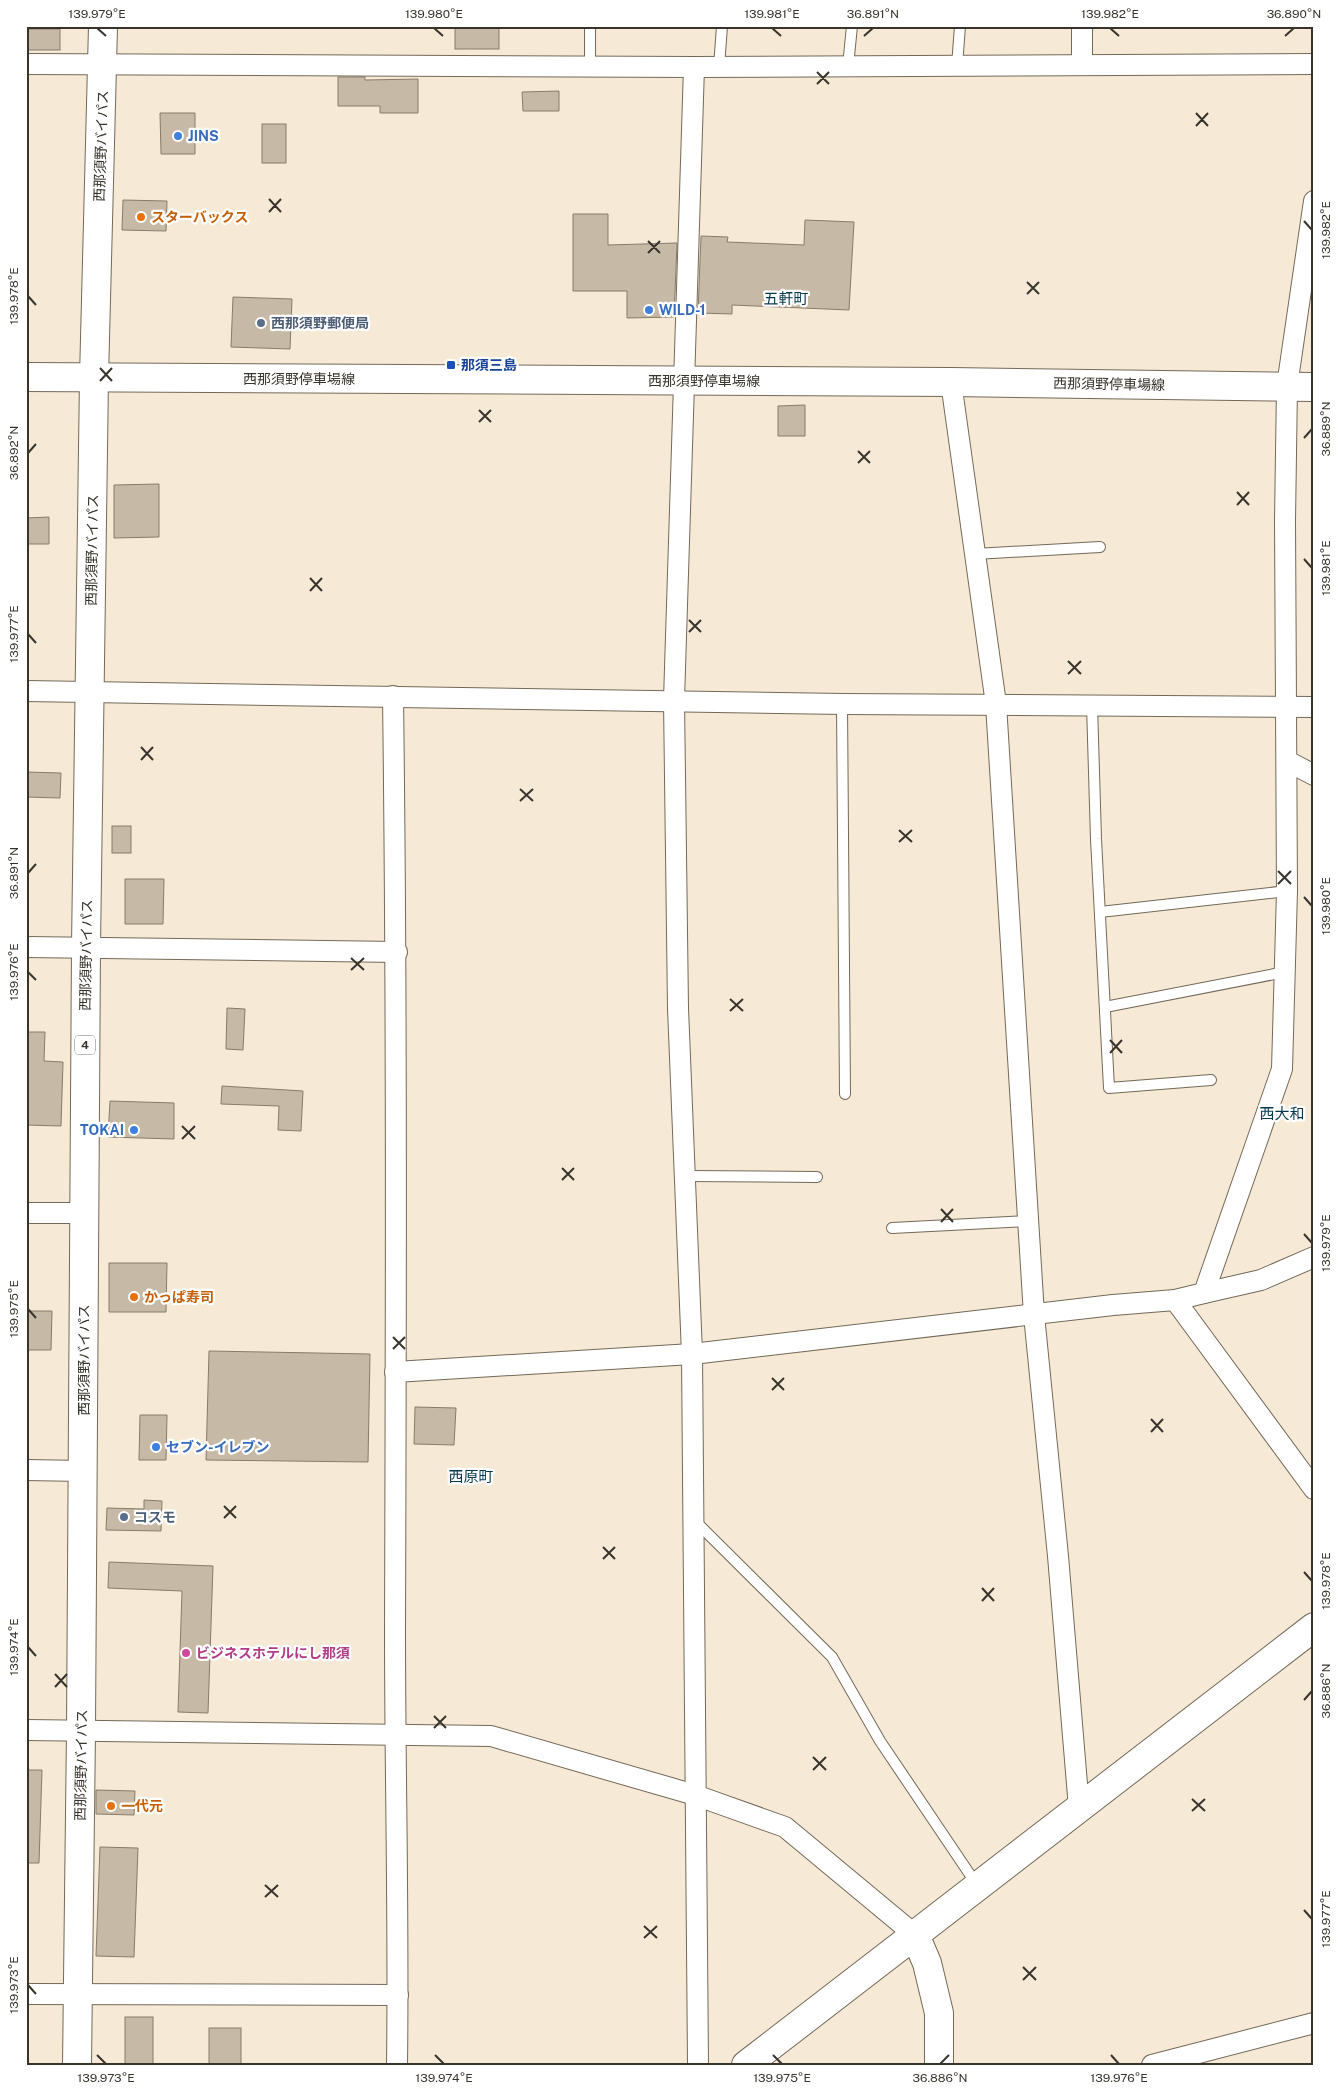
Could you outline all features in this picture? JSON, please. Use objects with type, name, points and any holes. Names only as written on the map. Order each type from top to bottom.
[{"type":"main road","name":"西那須野バイパス","points":[[77,2065],[86,947],[94,378],[103,26]]},
{"type":"main road","name":"西那須野停車場線","points":[[26,377],[950,382],[1314,387]]},
{"type":"main road","points":[[746,2065],[1314,1627]]},
{"type":"main road","points":[[915,1935],[927,1963],[939,2013],[939,2065]]},
{"type":"street","points":[[1082,26],[1082,65]]},
{"type":"street","points":[[26,64],[694,67],[1314,64]]},
{"type":"street","points":[[694,67],[674,700],[678,1008],[692,1354],[698,2065]]},
{"type":"street","points":[[1204,1293],[1280,1082],[1282,1069],[1287,891],[1285,521],[1287,386],[1314,201]]},
{"type":"street","points":[[950,382],[996,704],[1034,1315],[1058,1556],[1079,1808]]},
{"type":"street","points":[[26,691],[842,704],[1092,704],[1314,707]]},
{"type":"street","points":[[393,696],[397,952],[395,1372],[397,2065]]},
{"type":"street","points":[[1287,761],[1314,775]]},
{"type":"street","points":[[26,947],[397,952]]},
{"type":"street","points":[[26,1213],[85,1213]]},
{"type":"street","points":[[395,1372],[692,1354],[1113,1305],[1175,1300],[1261,1280],[1314,1258]]},
{"type":"street","points":[[1175,1300],[1314,1489]]},
{"type":"street","points":[[26,1470],[83,1471]]},
{"type":"street","points":[[26,1730],[491,1736],[695,1795],[785,1827],[915,1935]]},
{"type":"street","points":[[26,1994],[398,1995]]},
{"type":"street","points":[[1152,2065],[1314,2023]]},
{"type":"lane","points":[[590,26],[590,66]]},
{"type":"lane","points":[[719,66],[722,26]]},
{"type":"lane","points":[[848,66],[852,26]]},
{"type":"lane","points":[[957,66],[960,26]]},
{"type":"lane","points":[[975,554],[1100,547]]},
{"type":"lane","points":[[842,704],[845,1094]]},
{"type":"lane","points":[[1092,704],[1109,1088],[1211,1080]]},
{"type":"lane","points":[[1100,912],[1287,891]]},
{"type":"lane","points":[[1105,1007],[1285,972]]},
{"type":"lane","points":[[685,1176],[817,1177]]},
{"type":"lane","points":[[892,1228],[1028,1221]]},
{"type":"lane","points":[[693,1519],[832,1657],[880,1741],[978,1886]]},
{"type":"building","points":[[455,26],[499,26],[499,49],[455,49]]},
{"type":"building","points":[[26,29],[60,29],[60,50],[26,50]]},
{"type":"building","points":[[338,77],[365,77],[365,80],[418,79],[418,113],[380,113],[380,106],[338,106]]},
{"type":"building","points":[[559,91],[559,111],[523,111],[522,92]]},
{"type":"building","points":[[160,113],[195,113],[195,154],[161,154]]},
{"type":"building","points":[[262,124],[286,124],[286,163],[262,163]]},
{"type":"building","points":[[123,200],[167,201],[166,231],[122,230]]},
{"type":"building","points":[[573,214],[608,214],[608,245],[677,243],[674,317],[627,318],[627,291],[573,291]]},
{"type":"building","points":[[805,220],[854,222],[849,310],[732,305],[732,314],[698,313],[701,236],[728,237],[727,242],[804,245]]},
{"type":"building","name":"西那須野郵便局","points":[[233,297],[292,299],[290,349],[231,347]]},
{"type":"building","points":[[805,405],[805,436],[778,436],[778,406]]},
{"type":"building","points":[[159,484],[159,537],[114,538],[114,485]]},
{"type":"building","points":[[49,517],[49,544],[26,544],[26,518]]},
{"type":"building","points":[[26,772],[61,773],[60,798],[26,797]]},
{"type":"building","points":[[112,826],[131,826],[131,853],[112,853]]},
{"type":"building","points":[[125,879],[164,879],[163,924],[125,924]]},
{"type":"building","points":[[227,1008],[245,1009],[243,1050],[226,1049]]},
{"type":"building","points":[[26,1032],[45,1032],[44,1061],[63,1062],[61,1126],[26,1125]]},
{"type":"building","points":[[222,1086],[303,1091],[301,1131],[278,1130],[279,1106],[221,1104]]},
{"type":"building","points":[[110,1101],[174,1103],[174,1139],[108,1137]]},
{"type":"building","points":[[109,1263],[167,1263],[166,1312],[109,1312]]},
{"type":"building","points":[[26,1311],[52,1311],[51,1350],[26,1350]]},
{"type":"building","points":[[209,1351],[370,1354],[368,1462],[206,1460]]},
{"type":"building","points":[[415,1407],[456,1408],[454,1445],[414,1444]]},
{"type":"building","points":[[140,1415],[167,1415],[166,1460],[139,1460]]},
{"type":"building","points":[[144,1500],[162,1501],[161,1531],[106,1530],[107,1508],[144,1509]]},
{"type":"building","points":[[109,1562],[213,1566],[208,1713],[178,1712],[182,1591],[108,1588]]},
{"type":"building","points":[[26,1770],[42,1770],[39,1863],[26,1863]]},
{"type":"building","points":[[96,1790],[135,1791],[134,1815],[96,1814]]},
{"type":"building","points":[[100,1847],[138,1848],[134,1957],[96,1956]]},
{"type":"building","points":[[125,2017],[153,2017],[153,2065],[125,2065]]},
{"type":"building","points":[[209,2028],[241,2028],[241,2065],[209,2065]]},
{"type":"place","name":"JINS","points":[[178,136]]},
{"type":"place","name":"スターバックス","points":[[141,217]]},
{"type":"place","name":"WILD-1","points":[[649,310]]},
{"type":"place","name":"西那須野郵便局","points":[[261,323]]},
{"type":"place","name":"那須三島","points":[[451,365]]},
{"type":"place","name":"TOKAI","points":[[134,1130]]},
{"type":"place","name":"かっぱ寿司","points":[[134,1297]]},
{"type":"place","name":"セブン-イレブン","points":[[156,1447]]},
{"type":"place","name":"コスモ","points":[[124,1517]]},
{"type":"place","name":"ビジネスホテルにし那須","points":[[186,1653]]},
{"type":"place","name":"一代元","points":[[111,1806]]},
{"type":"district","name":"五軒町","points":[[786,298]]},
{"type":"district","name":"西大和","points":[[1282,1113]]},
{"type":"district","name":"西原町","points":[[471,1476]]}]
